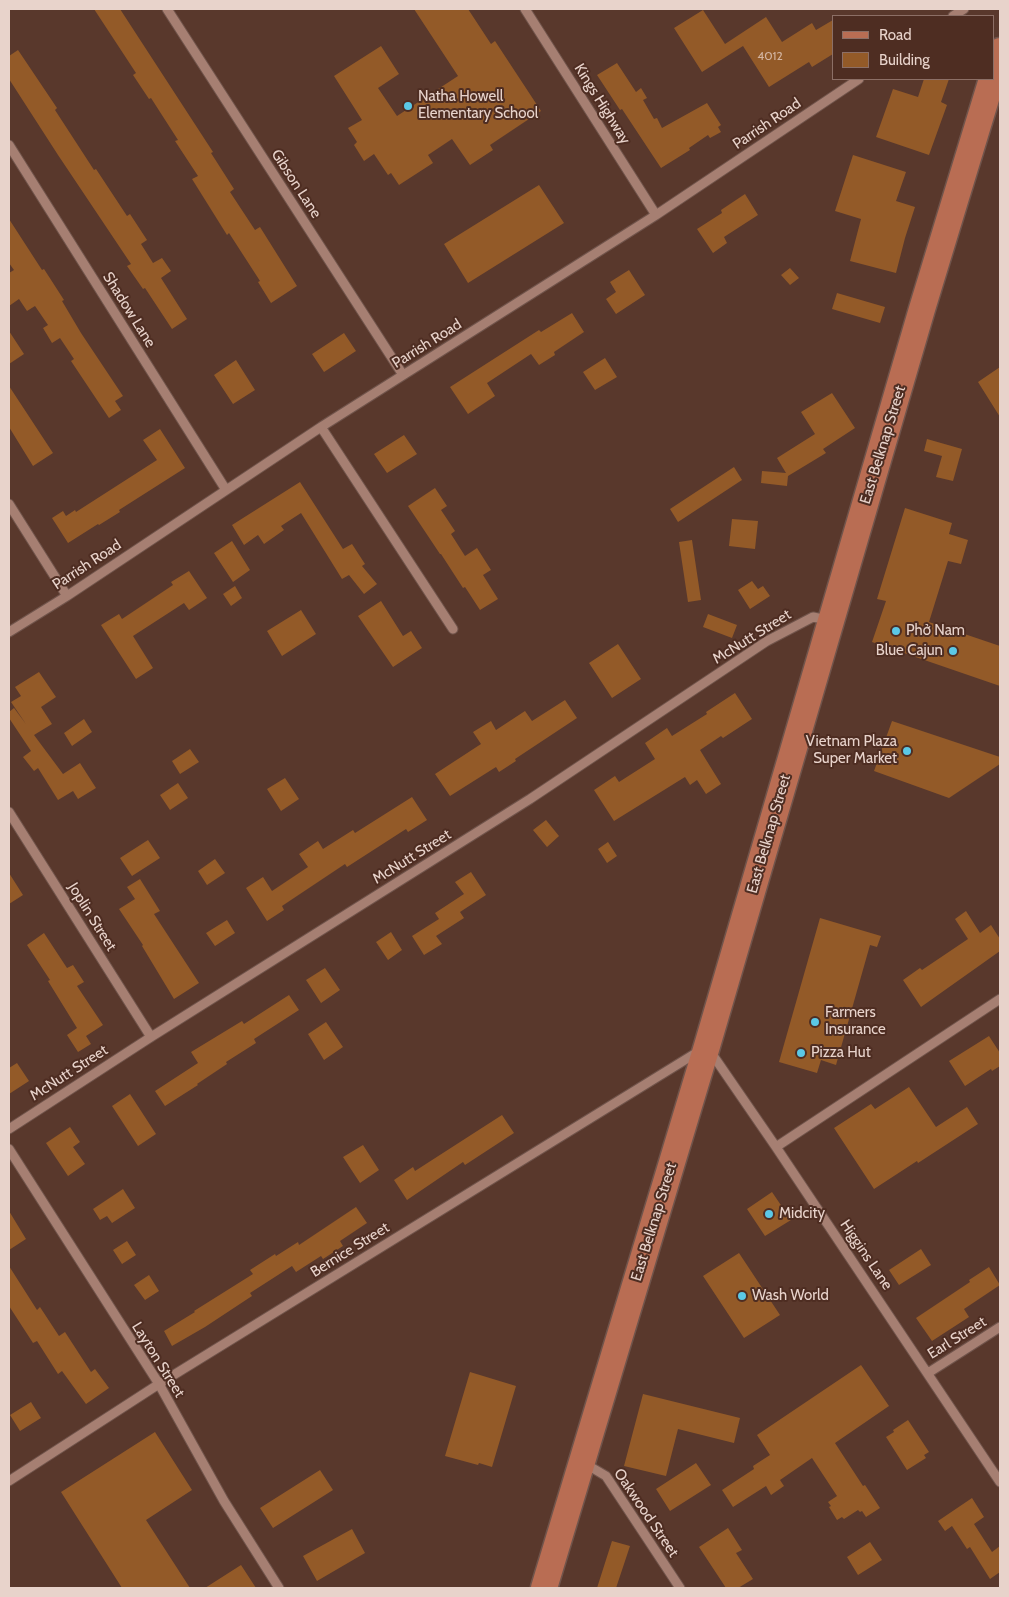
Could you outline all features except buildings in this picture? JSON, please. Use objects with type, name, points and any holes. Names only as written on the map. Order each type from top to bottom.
[{"type":"main road","name":"East Belknap Street","points":[[994,70],[1000,51]]},
{"type":"main road","name":"East Belknap Street","points":[[544,1588],[707,1046],[991,80]]},
{"type":"street","name":"Gibson Lane","points":[[167,9],[403,375]]},
{"type":"street","name":"Kings Highway","points":[[525,9],[656,214]]},
{"type":"street","name":"Parrish Road","points":[[9,632],[321,427],[656,214],[858,80]]},
{"type":"street","name":"Shadow Lane","points":[[9,145],[226,490]]},
{"type":"street","points":[[321,427],[453,629]]},
{"type":"street","points":[[9,504],[66,596]]},
{"type":"street","name":"McNutt Street","points":[[9,1129],[151,1037],[530,800],[767,641],[813,617],[831,621]]},
{"type":"street","name":"Joplin Street","points":[[9,812],[151,1037]]},
{"type":"street","points":[[776,1146],[1000,999]]},
{"type":"street","name":"Higgins Lane","points":[[707,1046],[1000,1482]]},
{"type":"street","name":"Bernice Street","points":[[9,1481],[159,1384],[707,1046]]},
{"type":"street","name":"Layton Street","points":[[9,1149],[159,1384],[224,1501],[279,1588]]},
{"type":"street","name":"Earl Street","points":[[928,1373],[1000,1327]]},
{"type":"street","name":"Oakwood Street","points":[[582,1462],[606,1476],[680,1588]]},
{"type":"place","name":"Natha Howell Elementary School","points":[[408,106]]},
{"type":"place","name":"Phở Nam","points":[[896,631]]},
{"type":"place","name":"Blue Cajun","points":[[953,651]]},
{"type":"place","name":"Vietnam Plaza Super Market","points":[[907,751]]},
{"type":"place","name":"Farmers Insurance","points":[[815,1022]]},
{"type":"place","name":"Pizza Hut","points":[[801,1053]]},
{"type":"place","name":"Midcity","points":[[769,1214]]},
{"type":"place","name":"Wash World","points":[[742,1296]]}]
